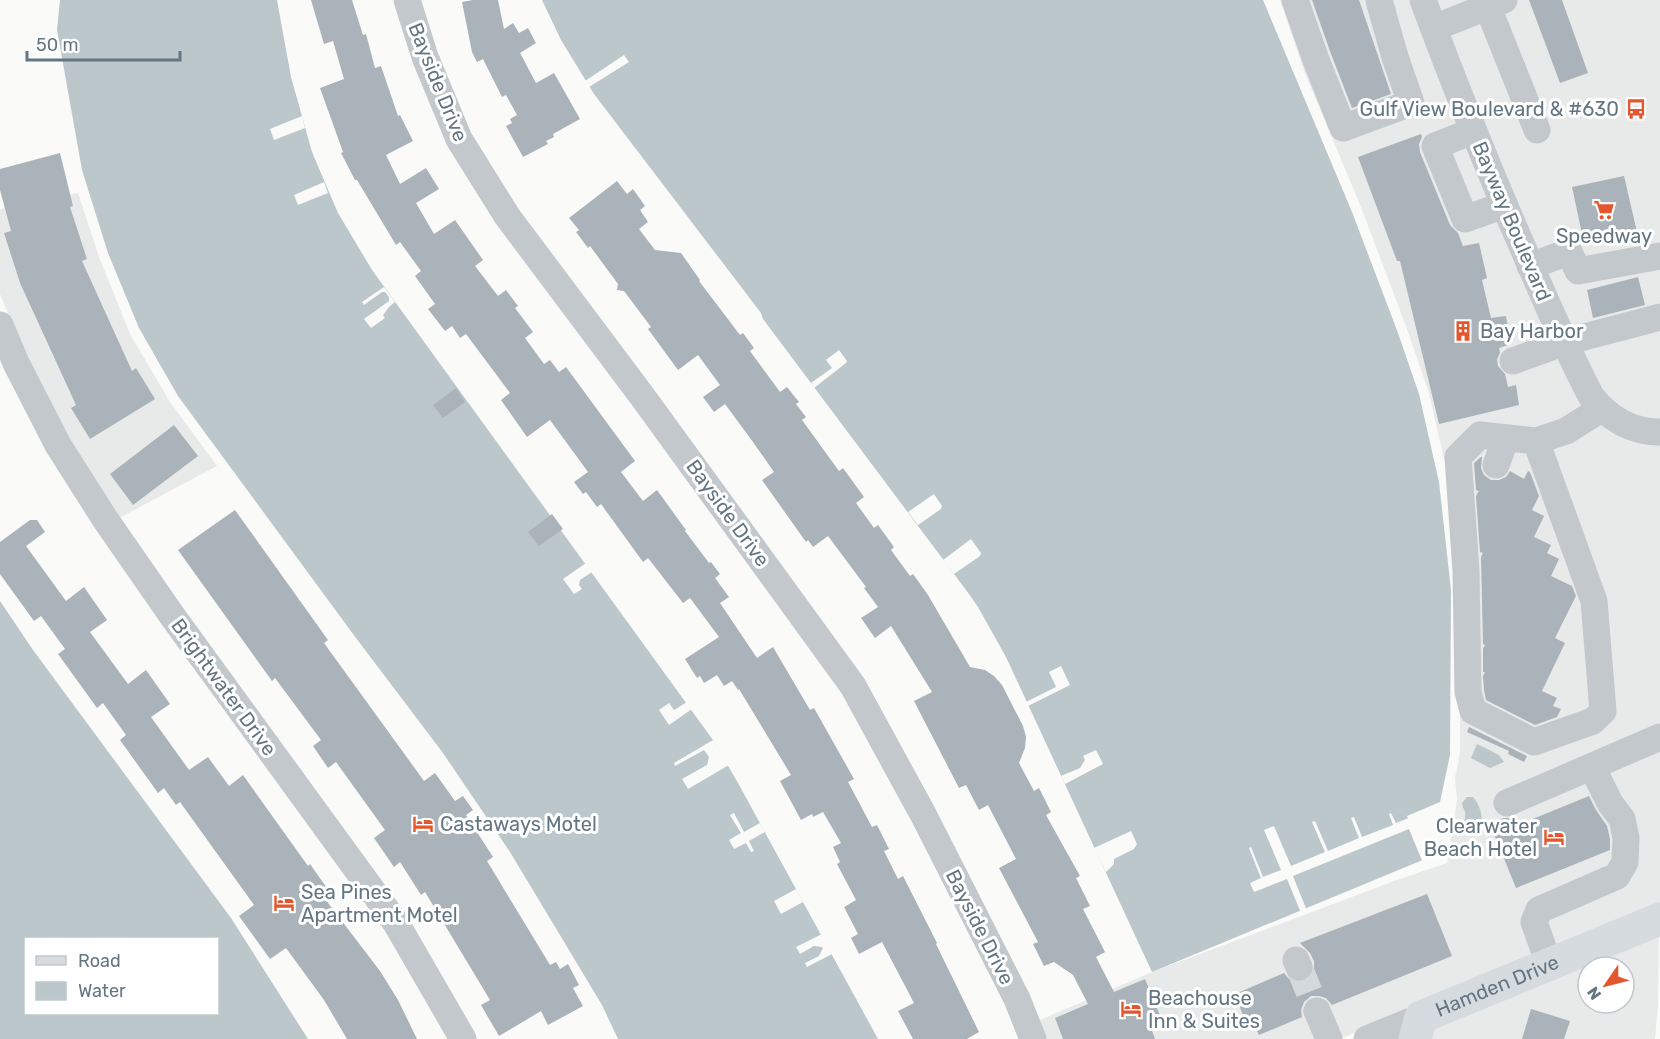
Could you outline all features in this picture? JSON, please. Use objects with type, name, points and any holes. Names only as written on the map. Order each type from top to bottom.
[{"type":"main road","name":"Hamden Drive","points":[[1418,1028],[1549,964],[1660,919]]},
{"type":"street","name":"Bayside Drive","points":[[407,0],[425,57],[459,139],[507,216],[642,396],[853,686],[924,816],[1017,999],[1033,1039]]},
{"type":"street","points":[[1295,0],[1343,128],[1411,103],[1379,0]]},
{"type":"street","name":"Bayway Boulevard","points":[[1423,0],[1504,205],[1591,396],[1601,409],[1626,425],[1644,431],[1660,432]]},
{"type":"street","points":[[1434,28],[1492,2],[1537,130]]},
{"type":"street","points":[[1473,131],[1435,146],[1465,219],[1504,205]]},
{"type":"street","points":[[1530,266],[1569,252],[1578,271],[1660,256]]},
{"type":"street","points":[[1513,361],[1565,342],[1660,317]]},
{"type":"street","name":"Brightwater Drive","points":[[0,325],[16,363],[58,445],[105,519],[173,617],[396,923],[463,1039]]},
{"type":"street","points":[[1536,441],[1594,601],[1603,711],[1593,721],[1534,742],[1508,723],[1473,711],[1468,692],[1466,571],[1458,457],[1480,435],[1536,441],[1566,431],[1601,409]]},
{"type":"street","points":[[1496,465],[1506,438]]},
{"type":"street","points":[[1507,803],[1660,737]]},
{"type":"street","points":[[1549,964],[1534,922],[1539,910],[1617,876],[1625,862],[1626,838],[1622,819],[1610,803],[1592,767]]},
{"type":"street","points":[[1317,1011],[1329,1039]]},
{"type":"street","name":"Hamden Drive","points":[[1366,1039],[1418,1028]]},
{"type":"shaded area","points":[[1280,0],[1411,0],[1570,382],[1660,443],[1660,908],[1339,1039],[1047,1039],[1040,1020],[1152,972],[1447,863],[1457,800],[1455,778],[1460,753],[1460,589],[1449,480],[1428,390],[1407,329],[1361,207],[1304,71]]},
{"type":"shaded area","points":[[1436,0],[1660,0],[1660,421],[1632,415],[1610,401],[1591,370],[1510,188]]},
{"type":"shaded area","points":[[78,193],[99,257],[130,334],[170,402],[217,466],[119,518],[68,439],[26,358],[0,294],[0,209]]},
{"type":"shaded area","points":[[1659,931],[1655,1039],[1426,1039],[1430,1024],[1576,965],[1576,1015],[1636,1015],[1636,955],[1600,955]]},
{"type":"water","points":[[60,0],[277,0],[291,77],[312,152],[338,213],[372,270],[713,740],[878,1039],[618,1039],[602,1005],[510,852],[443,753],[178,396],[139,328],[108,253],[82,170],[57,30]]},
{"type":"water","points":[[542,0],[1263,0],[1352,212],[1398,333],[1419,394],[1439,482],[1451,590],[1450,755],[1440,802],[1407,816],[1425,859],[1152,972],[1006,657],[978,607],[763,319],[761,313],[594,94],[561,40]]},
{"type":"water","points":[[0,601],[33,650],[231,918],[308,1039],[0,1039]]},
{"type":"water","points":[[1477,744],[1499,755],[1504,762],[1490,768],[1471,758]]},
{"type":"water","points":[[1467,797],[1473,797],[1482,815],[1479,830],[1470,834],[1463,827],[1465,812],[1462,803]]},
{"type":"pier","points":[[624,55],[629,62],[589,87],[585,81]]},
{"type":"pier","points":[[302,116],[305,128],[274,140],[270,129]]},
{"type":"pier","points":[[324,182],[328,193],[298,205],[294,195]]},
{"type":"pier","points":[[384,287],[395,302],[383,315],[385,318],[371,328],[364,319],[389,301],[389,297],[382,292],[364,305],[362,302]]},
{"type":"pier","points":[[839,350],[847,361],[846,363],[814,388],[811,383],[832,368],[826,360]]},
{"type":"pier","points":[[934,494],[942,506],[941,509],[918,525],[908,512]]},
{"type":"pier","points":[[971,539],[981,553],[980,556],[954,574],[943,560]]},
{"type":"pier","points":[[586,563],[592,572],[580,580],[579,585],[582,589],[574,594],[563,579]]},
{"type":"pier","points":[[1061,666],[1070,685],[1028,706],[1026,702],[1056,687],[1049,672]]},
{"type":"pier","points":[[687,702],[692,709],[669,725],[659,710],[669,703],[674,710]]},
{"type":"pier","points":[[713,740],[729,765],[688,789],[682,779],[707,765],[709,757],[704,750],[675,766],[674,763]]},
{"type":"pier","points":[[1096,750],[1103,764],[1065,784],[1061,776],[1080,768],[1085,760],[1083,756]]},
{"type":"pier","points":[[1432,809],[1411,818],[1428,858],[1426,861],[1423,863],[1409,829],[1293,876],[1307,911],[1301,913],[1287,879],[1254,892],[1250,883],[1261,878],[1249,848],[1251,847],[1263,877],[1281,870],[1264,830],[1274,826],[1291,866],[1325,852],[1312,822],[1315,821],[1328,851],[1359,838],[1351,818],[1354,817],[1362,837],[1393,825],[1389,814],[1391,813],[1396,823]]},
{"type":"pier","points":[[734,813],[744,832],[760,823],[765,832],[749,841],[754,851],[751,852],[746,843],[734,849],[729,840],[741,833],[730,815]]},
{"type":"pier","points":[[1131,831],[1137,844],[1134,849],[1114,859],[1114,864],[1106,872],[1094,848]]},
{"type":"pier","points":[[796,889],[803,902],[781,914],[774,901]]},
{"type":"pier","points":[[822,934],[832,954],[807,967],[805,963],[819,956],[823,948],[814,946],[800,954],[796,947]]},
{"type":"building","points":[[311,0],[352,0],[363,35],[366,34],[375,68],[381,66],[398,116],[400,115],[413,141],[386,155],[400,184],[426,168],[439,189],[416,203],[434,234],[455,220],[483,260],[475,266],[498,296],[506,290],[518,306],[515,308],[533,332],[525,338],[544,364],[550,360],[559,372],[566,367],[635,461],[621,472],[643,501],[657,490],[709,563],[711,562],[720,574],[715,578],[729,597],[720,603],[757,658],[773,647],[810,710],[814,708],[854,779],[848,782],[872,827],[877,825],[889,849],[884,851],[898,879],[903,876],[979,1032],[967,1039],[913,1039],[898,1011],[914,1003],[882,942],[859,954],[851,938],[858,934],[844,907],[856,900],[837,864],[840,862],[833,847],[841,843],[823,812],[813,817],[812,814],[801,820],[780,781],[791,775],[739,689],[732,681],[724,686],[717,675],[704,683],[700,676],[697,678],[685,659],[719,637],[690,598],[683,603],[648,558],[643,562],[601,504],[597,507],[586,492],[583,494],[574,482],[588,472],[550,420],[527,437],[501,400],[510,393],[466,334],[460,338],[452,326],[445,331],[428,309],[435,304],[415,276],[421,271],[400,242],[396,245],[355,180],[341,153],[343,152],[320,88],[344,79],[333,41],[324,44]]},
{"type":"building","points":[[498,0],[504,29],[513,23],[519,33],[528,28],[536,43],[520,53],[536,83],[554,73],[580,119],[553,134],[554,137],[546,141],[548,144],[523,157],[506,126],[512,123],[510,119],[517,115],[506,95],[502,97],[483,59],[477,62],[472,52],[462,2]]},
{"type":"building","points":[[1312,0],[1359,0],[1391,94],[1352,108]]},
{"type":"building","points":[[1529,0],[1562,0],[1588,73],[1560,83]]},
{"type":"building","points":[[1421,134],[1420,152],[1450,225],[1458,233],[1463,246],[1479,243],[1487,278],[1482,280],[1491,318],[1506,316],[1511,344],[1499,348],[1498,366],[1505,374],[1508,387],[1516,385],[1519,405],[1439,424],[1400,261],[1397,261],[1358,157]]},
{"type":"building","points":[[60,153],[73,206],[70,207],[87,259],[82,261],[132,371],[136,368],[155,399],[90,439],[71,408],[76,405],[20,283],[4,233],[11,231],[0,190],[0,169]]},
{"type":"building","name":"Speedway","points":[[1624,176],[1637,232],[1584,243],[1572,187]]},
{"type":"building","points":[[617,181],[627,194],[633,189],[645,206],[640,210],[648,222],[639,229],[655,250],[681,253],[740,335],[743,333],[754,348],[750,351],[780,392],[787,387],[799,402],[796,404],[806,417],[802,420],[839,471],[843,468],[864,497],[856,503],[874,528],[878,525],[894,547],[891,550],[910,576],[913,574],[928,595],[970,667],[985,670],[1002,685],[1023,726],[1026,737],[1025,748],[1019,763],[1034,791],[1039,788],[1051,812],[1046,815],[1080,876],[1076,878],[1090,906],[1083,909],[1105,952],[1096,957],[1114,992],[1145,979],[1162,1020],[1150,1025],[1155,1039],[1063,1039],[1055,1018],[1088,1004],[1073,975],[1054,962],[1044,966],[1033,944],[1038,942],[999,868],[1016,859],[988,805],[979,810],[966,785],[959,788],[914,701],[932,692],[891,626],[875,638],[861,618],[878,607],[828,536],[813,547],[808,540],[806,542],[762,480],[774,472],[753,442],[725,404],[714,412],[703,397],[720,385],[698,355],[678,370],[648,329],[651,327],[624,291],[617,290],[618,284],[590,246],[588,248],[576,232],[579,230],[569,218]]},
{"type":"building","name":"Speedway","points":[[1638,277],[1645,305],[1593,318],[1587,290]]},
{"type":"building","points":[[456,388],[465,402],[443,418],[433,405]]},
{"type":"building","points":[[174,425],[198,456],[133,505],[110,474]]},
{"type":"building","points":[[1481,457],[1481,468],[1484,475],[1491,480],[1506,477],[1510,471],[1524,479],[1528,471],[1530,472],[1539,496],[1532,510],[1544,516],[1534,537],[1551,545],[1547,553],[1559,559],[1551,576],[1572,586],[1576,596],[1555,638],[1565,643],[1542,691],[1557,698],[1553,706],[1561,709],[1557,717],[1535,725],[1486,700],[1483,676],[1485,645],[1483,644],[1481,557],[1483,553],[1480,552],[1476,496],[1479,491],[1476,490],[1474,463]]},
{"type":"building","points":[[235,510],[328,640],[324,643],[424,781],[435,773],[455,801],[463,796],[473,810],[466,815],[493,857],[487,861],[550,965],[556,962],[560,969],[568,964],[579,985],[573,988],[583,1006],[548,1025],[541,1011],[499,1036],[481,1005],[490,1000],[425,892],[421,895],[400,862],[394,867],[374,838],[385,830],[336,762],[328,768],[313,746],[321,740],[275,678],[272,681],[178,550]]},
{"type":"building","points":[[552,514],[563,529],[539,546],[528,532]]},
{"type":"building","points":[[30,520],[37,520],[45,532],[26,546],[66,601],[84,587],[107,620],[90,632],[128,684],[146,670],[170,704],[151,717],[189,770],[208,757],[229,786],[243,775],[308,866],[310,864],[329,891],[322,895],[380,971],[398,1000],[417,1039],[347,1039],[324,1000],[286,948],[270,959],[239,916],[254,905],[180,802],[176,805],[164,788],[158,793],[120,740],[126,735],[103,703],[97,708],[58,654],[65,649],[41,616],[34,621],[0,574],[0,542]]},
{"type":"building","points":[[1469,727],[1527,756],[1524,762],[1508,754],[1509,751],[1467,732]]},
{"type":"building","name":"Clearwater Beach Hotel","points":[[1589,796],[1607,826],[1610,850],[1516,888],[1490,824],[1509,818],[1513,827]]},
{"type":"building","points":[[1427,894],[1452,956],[1332,1005],[1326,998],[1311,996],[1304,1002],[1301,1010],[1302,1017],[1259,1035],[1255,1027],[1248,1029],[1235,994],[1284,973],[1289,979],[1297,982],[1306,981],[1312,976],[1314,961],[1300,943]]},
{"type":"building","points":[[1531,1009],[1570,1021],[1564,1039],[1522,1039]]},
{"type":"tunnel","points":[[1299,967],[1317,1011]]},
{"type":"place","name":"Gulf View Boulevard & #630","points":[[1636,109]]},
{"type":"place","name":"Speedway","points":[[1604,210]]},
{"type":"place","name":"Bay Harbor","points":[[1463,331]]},
{"type":"place","name":"Castaways Motel","points":[[423,824]]},
{"type":"place","name":"Clearwater Beach Hotel","points":[[1554,837]]},
{"type":"place","name":"Sea Pines Apartment Motel","points":[[284,903]]},
{"type":"place","name":"Beachouse Inn & Suites","points":[[1131,1009]]}]
